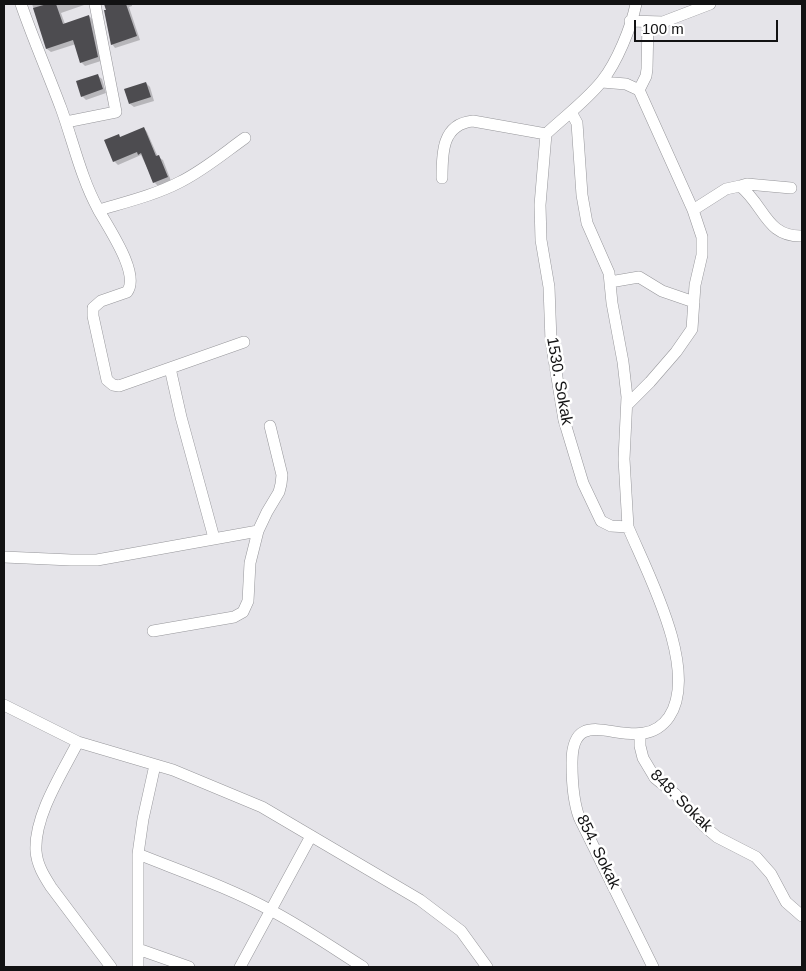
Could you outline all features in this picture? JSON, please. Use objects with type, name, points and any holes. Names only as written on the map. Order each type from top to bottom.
[{"type":"street","points":[[21,4],[92,196],[128,268],[130,283],[129,289],[124,295],[101,301],[93,308],[107,380],[113,385],[119,386],[244,342]]},
{"type":"street","points":[[66,122],[116,112],[95,4]]},
{"type":"street","points":[[442,178],[445,144],[452,130],[462,123],[479,122],[546,134],[571,112],[602,82],[615,62],[636,4]]},
{"type":"street","points":[[630,21],[664,22],[710,4]]},
{"type":"street","points":[[639,90],[646,76],[647,69],[648,22]]},
{"type":"street","points":[[602,82],[626,84],[639,90],[693,210],[702,237],[702,255],[694,302],[692,329],[676,352],[627,405]]},
{"type":"street","points":[[571,112],[577,123],[582,195],[588,223],[609,273],[623,362],[627,405],[624,459],[628,527],[671,631],[676,656],[678,684],[675,705],[668,718],[660,727],[640,735]]},
{"type":"street","name":"1530. Sokak","points":[[546,134],[540,204],[541,240],[548,287],[550,340],[564,420],[583,483],[601,521],[611,526],[628,527]]},
{"type":"street","points":[[99,210],[149,195],[179,183],[202,170],[245,138]]},
{"type":"street","points":[[693,210],[726,189],[747,184],[791,188]]},
{"type":"street","points":[[740,186],[755,201],[770,224],[783,234],[802,236]]},
{"type":"street","points":[[610,282],[639,277],[662,292],[694,302]]},
{"type":"street","points":[[170,368],[214,538]]},
{"type":"street","points":[[153,630],[234,617],[243,612],[248,601],[250,564],[258,531],[279,492],[282,480],[270,426]]},
{"type":"street","points":[[4,557],[97,560],[258,531]]},
{"type":"street","points":[[4,705],[78,742],[173,770],[262,807],[427,905],[461,931],[487,967]]},
{"type":"street","name":"854. Sokak","points":[[640,735],[601,729],[582,732],[577,737],[572,752],[572,778],[575,805],[579,817],[653,967]]},
{"type":"street","name":"848. Sokak","points":[[640,735],[643,758],[656,778],[675,794],[704,826],[718,837],[756,857],[771,874],[786,902],[802,916]]},
{"type":"street","points":[[78,742],[46,807],[39,828],[36,851],[43,875],[111,967]]},
{"type":"street","points":[[138,967],[138,854],[143,819],[156,765]]},
{"type":"street","points":[[240,967],[311,836]]},
{"type":"street","points":[[138,854],[177,868],[271,910],[303,928],[363,967]]},
{"type":"street","points":[[138,949],[189,967]]},
{"type":"building","points":[[47,4],[56,4],[63,24],[89,15],[98,57],[80,63],[73,40],[46,49],[33,8]]},
{"type":"building","points":[[104,4],[126,4],[137,36],[111,45]]},
{"type":"building","points":[[98,74],[103,89],[81,97],[76,81]]},
{"type":"building","points":[[146,82],[151,97],[129,104],[124,89]]},
{"type":"building","points":[[144,127],[156,156],[159,155],[168,177],[153,183],[141,153],[138,155],[137,152],[113,162],[104,140],[119,134],[120,137]]}]
